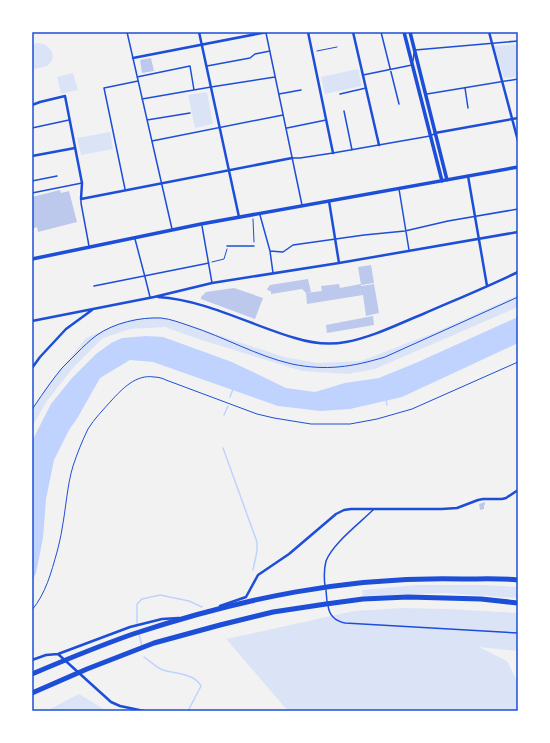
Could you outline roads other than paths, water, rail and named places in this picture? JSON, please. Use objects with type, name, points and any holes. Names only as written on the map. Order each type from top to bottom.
[{"type":"highway","points":[[32,674],[132,635],[191,616],[259,599],[361,582],[432,578],[518,580]]},
{"type":"highway","points":[[32,693],[87,669],[154,643],[220,624],[273,612],[326,604],[408,597],[481,599],[518,603]]},
{"type":"main road","points":[[404,32],[442,180]]},
{"type":"main road","points":[[410,32],[447,180]]},
{"type":"main road","points":[[32,259],[89,246],[252,214],[518,167]]},
{"type":"street","points":[[199,32],[239,217]]},
{"type":"street","points":[[133,58],[266,32]]},
{"type":"street","points":[[308,32],[333,154]]},
{"type":"street","points":[[353,32],[379,145]]},
{"type":"street","points":[[489,32],[518,141]]},
{"type":"street","points":[[32,105],[65,96],[82,183],[81,200],[292,158]]},
{"type":"street","points":[[435,133],[518,118]]},
{"type":"street","points":[[32,156],[75,148]]},
{"type":"street","points":[[468,176],[487,286]]},
{"type":"street","points":[[329,201],[339,263]]},
{"type":"street","points":[[154,297],[212,283],[518,232]]},
{"type":"street","points":[[32,321],[150,297],[169,298],[184,300],[296,339],[330,343],[346,342],[377,334],[518,272]]},
{"type":"street","points":[[32,368],[40,356],[66,329],[93,309]]},
{"type":"street","points":[[32,660],[46,655],[58,654],[130,627],[162,619],[178,618],[218,607],[246,597],[258,575],[289,554],[336,514],[344,510],[457,508],[478,500],[506,498],[518,490]]},
{"type":"street","points":[[58,654],[111,702],[120,706],[144,711]]},
{"type":"lane","points":[[127,32],[172,230]]},
{"type":"lane","points":[[266,32],[302,205]]},
{"type":"lane","points":[[381,32],[391,69],[398,104]]},
{"type":"lane","points":[[363,75],[412,65],[414,50],[518,41]]},
{"type":"lane","points":[[206,66],[250,58],[255,54],[270,51]]},
{"type":"lane","points":[[137,77],[190,66],[194,90]]},
{"type":"lane","points":[[142,99],[275,76]]},
{"type":"lane","points":[[425,94],[518,79]]},
{"type":"lane","points":[[126,191],[104,88],[138,81]]},
{"type":"lane","points":[[340,94],[366,88]]},
{"type":"lane","points":[[465,88],[468,108]]},
{"type":"lane","points":[[279,94],[301,90]]},
{"type":"lane","points":[[344,111],[352,150]]},
{"type":"lane","points":[[147,120],[190,112]]},
{"type":"lane","points":[[152,142],[284,115]]},
{"type":"lane","points":[[32,128],[70,120]]},
{"type":"lane","points":[[286,128],[326,120]]},
{"type":"lane","points":[[292,158],[333,154],[430,136],[435,133]]},
{"type":"lane","points":[[32,181],[57,176]]},
{"type":"lane","points":[[32,193],[82,183]]},
{"type":"lane","points":[[398,188],[409,250]]},
{"type":"lane","points":[[81,200],[89,246]]},
{"type":"lane","points":[[270,251],[283,252],[293,246],[364,234],[406,231],[448,221],[518,209]]},
{"type":"lane","points":[[260,213],[270,251],[273,273]]},
{"type":"lane","points":[[202,224],[212,283]]},
{"type":"lane","points":[[134,237],[150,297]]},
{"type":"lane","points":[[228,246],[254,246]]},
{"type":"lane","points":[[94,286],[209,263]]},
{"type":"lane","points":[[374,509],[336,545],[326,562],[324,579],[328,611],[331,616],[340,622],[345,623],[518,633]]},
{"type":"water","points":[[518,317],[518,343],[402,397],[350,409],[321,411],[278,406],[153,362],[130,360],[100,378],[69,430],[54,460],[46,499],[43,538],[36,573],[32,581],[32,441],[51,404],[72,378],[96,354],[111,343],[122,338],[146,336],[163,337],[232,362],[286,388],[315,392],[345,383],[379,378]]},
{"type":"waterway","points":[[230,397],[233,389]]},
{"type":"waterway","points":[[386,399],[387,405]]},
{"type":"waterway","points":[[224,415],[228,406]]},
{"type":"waterway","points":[[223,448],[257,542],[257,551],[253,570]]},
{"type":"waterway","points":[[137,623],[137,604],[142,599],[160,595],[189,601],[202,607]]},
{"type":"waterway","points":[[139,634],[142,646]]},
{"type":"waterway","points":[[144,657],[161,669],[189,676],[198,682],[201,686],[188,711]]}]
